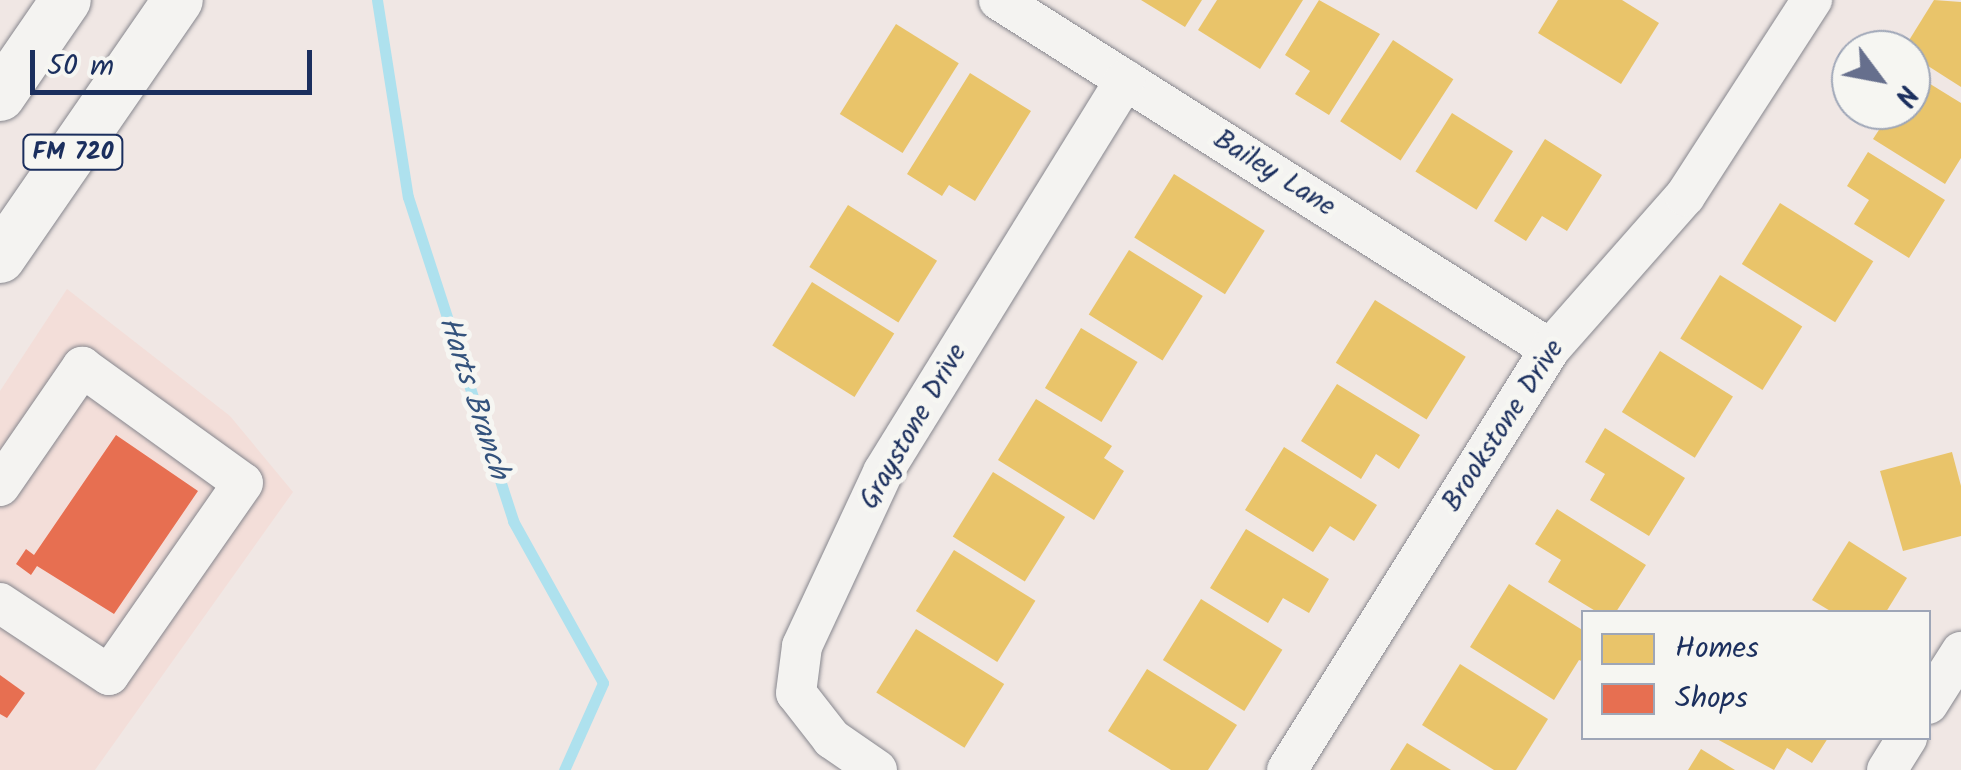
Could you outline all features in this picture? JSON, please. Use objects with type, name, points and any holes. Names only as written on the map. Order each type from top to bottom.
[{"type":"main road","points":[[0,96],[66,0]]},
{"type":"main road","name":"FM 720","points":[[0,258],[178,0]]},
{"type":"street","name":"Bailey Lane","points":[[999,0],[1550,349]]},
{"type":"street","name":"Brookstone Drive","points":[[1287,770],[1550,349],[1685,196],[1812,0]]},
{"type":"street","name":"Graystone Drive","points":[[877,770],[832,739],[796,693],[802,646],[883,472],[1125,80]]},
{"type":"street","points":[[0,486],[82,367],[243,484],[109,676],[0,603]]},
{"type":"street","points":[[1931,699],[1961,652]]},
{"type":"street","points":[[1887,770],[1906,740]]},
{"type":"shaded area","points":[[67,289],[230,416],[293,492],[95,770],[0,770],[0,391]]},
{"type":"building: Homes","points":[[1141,0],[1202,0],[1185,27]]},
{"type":"building: Homes","points":[[1217,0],[1303,0],[1260,69],[1198,30]]},
{"type":"building: Homes","points":[[1319,0],[1380,34],[1329,115],[1295,94],[1310,71],[1285,55]]},
{"type":"building: Homes","points":[[1558,0],[1622,0],[1659,23],[1621,84],[1538,33]]},
{"type":"building: Homes","points":[[1934,0],[1961,2],[1961,87],[1931,68],[1931,30],[1915,30]]},
{"type":"building: Homes","points":[[896,24],[959,63],[903,153],[840,114]]},
{"type":"building: Homes","points":[[1393,40],[1453,79],[1401,161],[1340,121]]},
{"type":"building: Homes","points":[[970,73],[1031,111],[975,201],[949,185],[942,196],[907,174]]},
{"type":"building: Homes","points":[[1931,84],[1961,103],[1961,158],[1945,184],[1873,139],[1879,130],[1931,130]]},
{"type":"building: Homes","points":[[1452,113],[1513,151],[1476,210],[1415,172]]},
{"type":"building: Homes","points":[[1545,139],[1602,175],[1567,231],[1542,216],[1526,241],[1494,221]]},
{"type":"building: Homes","points":[[1868,152],[1945,200],[1909,258],[1854,224],[1869,200],[1847,186]]},
{"type":"building: Homes","points":[[1174,174],[1265,231],[1225,294],[1134,238]]},
{"type":"building: Homes","points":[[1780,203],[1873,261],[1835,322],[1742,264]]},
{"type":"building: Homes","points":[[848,205],[937,261],[898,323],[809,267]]},
{"type":"building: Homes","points":[[1129,250],[1203,296],[1163,361],[1089,314]]},
{"type":"building: Homes","points":[[1720,275],[1802,326],[1763,390],[1680,339]]},
{"type":"building: Homes","points":[[812,282],[894,333],[855,397],[772,346]]},
{"type":"building: Homes","points":[[1375,300],[1466,357],[1427,419],[1336,363]]},
{"type":"building: Homes","points":[[1081,328],[1138,362],[1102,422],[1045,388]]},
{"type":"building: Homes","points":[[1660,351],[1733,397],[1695,458],[1622,412]]},
{"type":"building: Homes","points":[[1337,384],[1420,435],[1399,469],[1376,454],[1361,479],[1301,441]]},
{"type":"building: Homes","points":[[1036,399],[1112,446],[1104,458],[1124,471],[1094,520],[998,460]]},
{"type":"building: Homes","points":[[1605,428],[1685,478],[1649,536],[1590,500],[1605,474],[1585,462]]},
{"type":"building: Homes","points":[[1284,447],[1377,505],[1354,541],[1330,526],[1313,552],[1245,510]]},
{"type":"building: Homes","points":[[1952,452],[1961,486],[1961,536],[1903,551],[1880,471]]},
{"type":"building: Homes","points":[[993,472],[1065,517],[1025,581],[953,536]]},
{"type":"building: Homes","points":[[1557,509],[1646,565],[1617,610],[1594,610],[1548,582],[1561,560],[1535,544]]},
{"type":"building: Homes","points":[[1246,529],[1329,579],[1309,613],[1283,598],[1268,623],[1210,588]]},
{"type":"building: Homes","points":[[1849,541],[1907,578],[1887,610],[1829,610],[1812,600]]},
{"type":"building: Homes","points":[[954,550],[1035,601],[997,662],[916,611]]},
{"type":"building: Homes","points":[[1509,584],[1581,629],[1581,661],[1554,700],[1470,647]]},
{"type":"building: Homes","points":[[1201,599],[1282,650],[1244,711],[1163,660]]},
{"type":"building: Homes","points":[[916,629],[1004,684],[964,748],[876,693]]},
{"type":"building: Homes","points":[[1460,664],[1548,719],[1516,770],[1494,770],[1422,725]]},
{"type":"building: Homes","points":[[1147,669],[1237,725],[1208,770],[1171,770],[1108,731]]},
{"type":"building: Homes","points":[[1719,740],[1827,740],[1812,763],[1787,748],[1774,770]]},
{"type":"building: Homes","points":[[1407,743],[1451,770],[1390,770]]},
{"type":"building: Homes","points":[[1701,749],[1735,770],[1688,770]]},
{"type":"building: Shops","points":[[116,435],[198,491],[114,614],[37,566],[31,575],[16,564],[26,549],[34,555]]},
{"type":"building: Shops","points":[[0,675],[25,693],[7,718],[0,714]]},
{"type":"waterway","name":"Harts Branch","points":[[377,0],[408,197],[513,521],[603,683],[564,770]]}]
